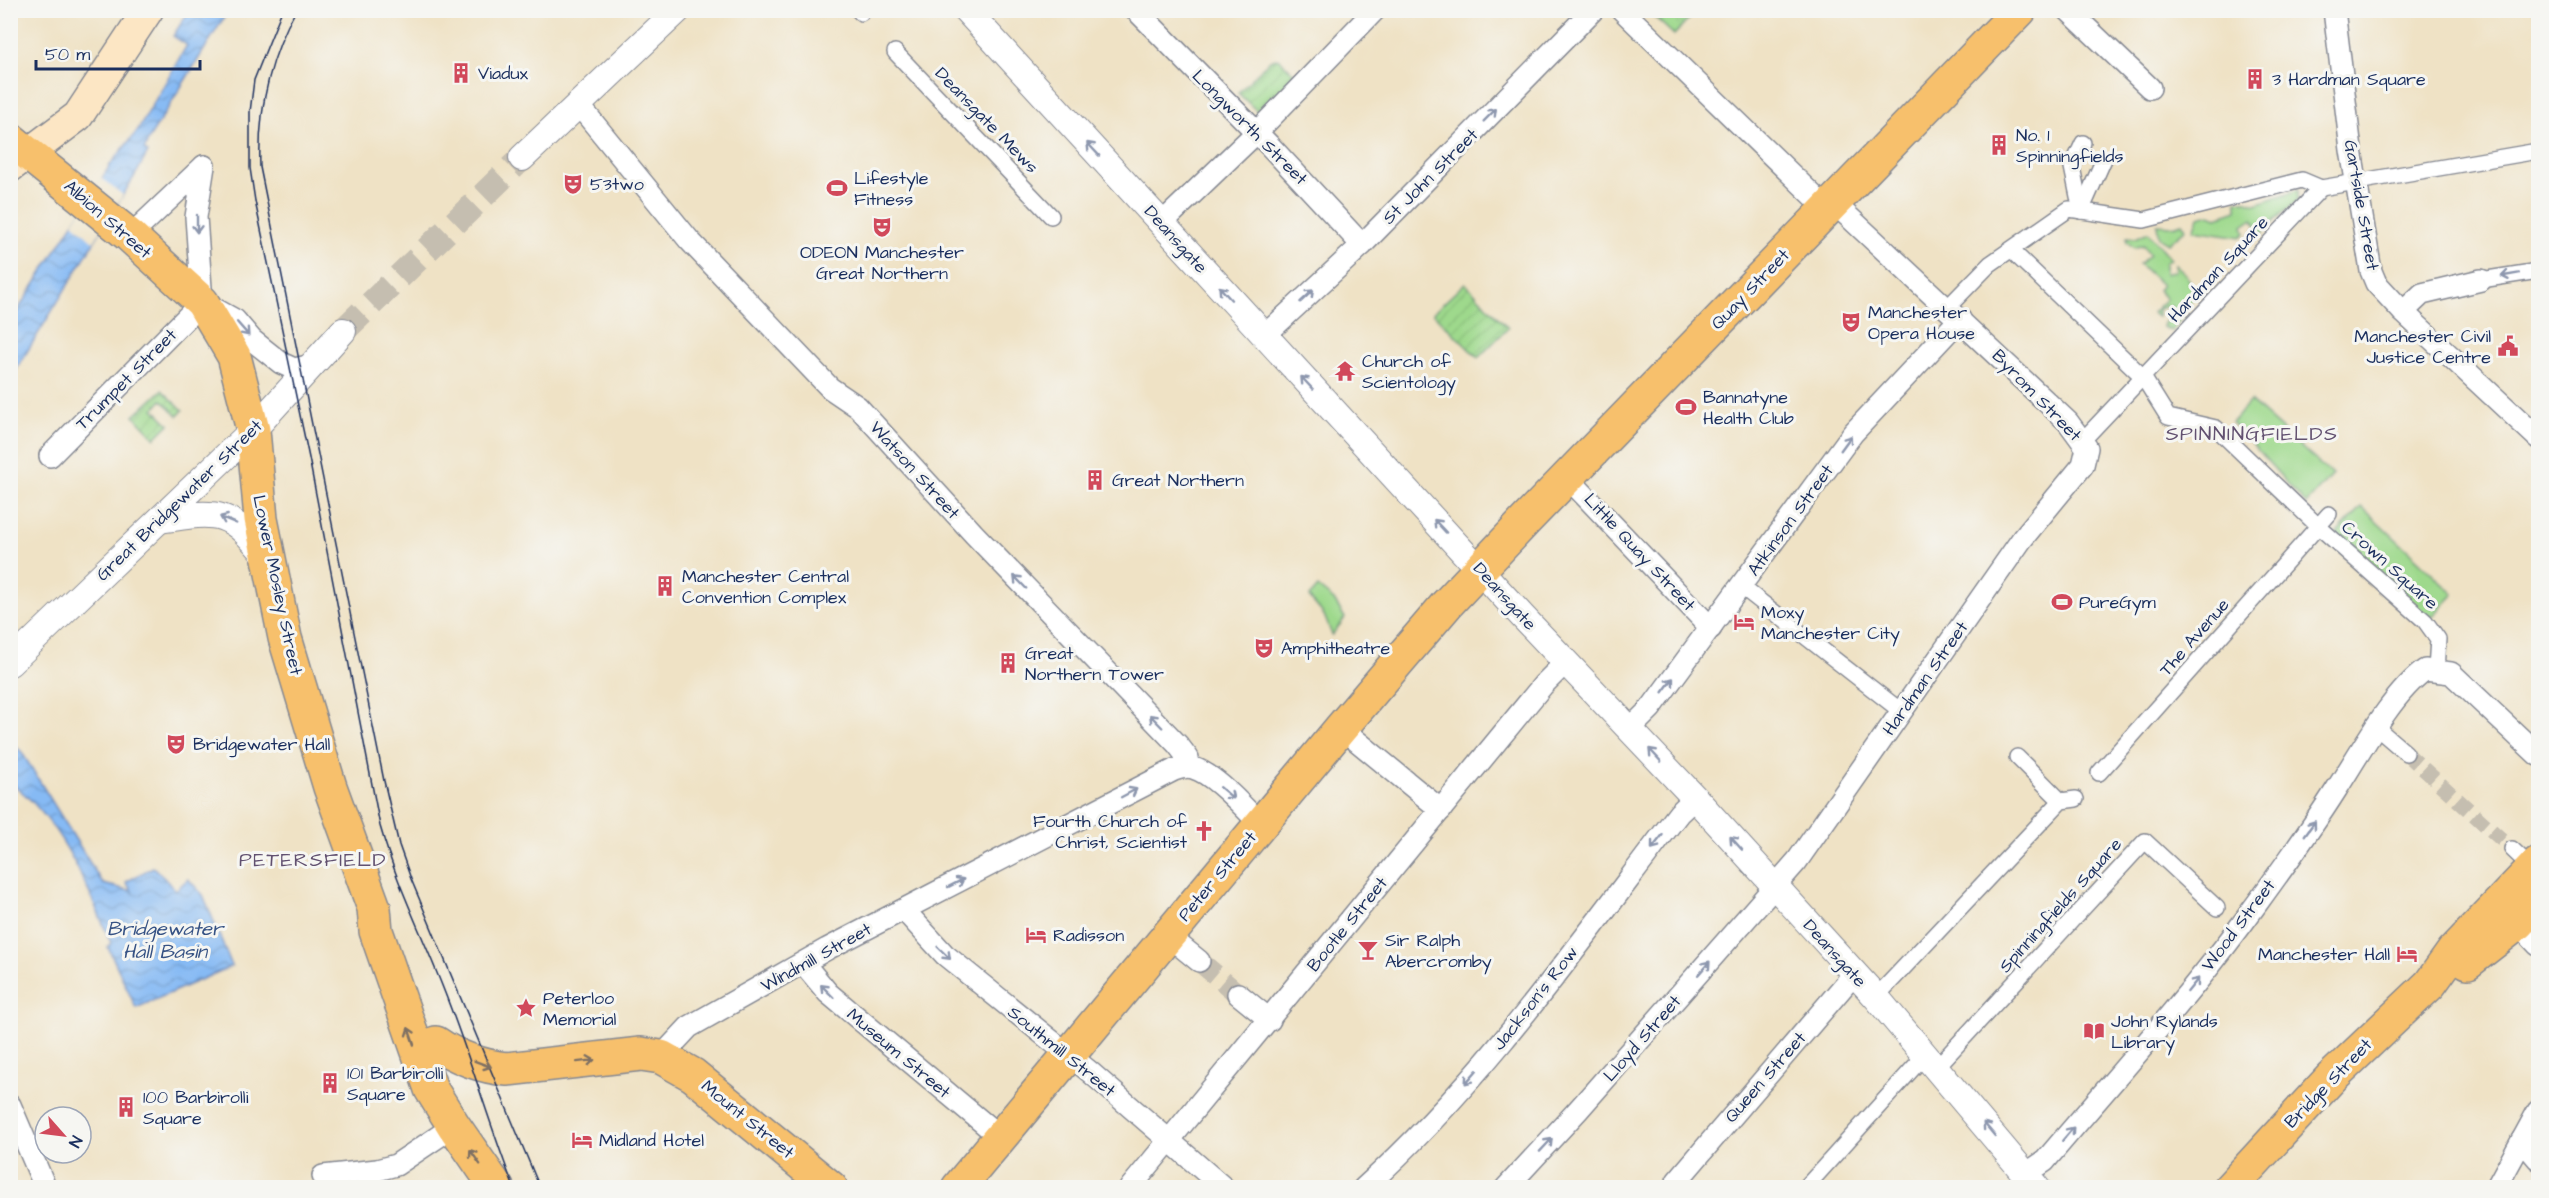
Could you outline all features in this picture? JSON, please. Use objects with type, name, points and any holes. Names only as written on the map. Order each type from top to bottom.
[{"type":"main road","points":[[17,153],[78,116],[148,10]]},
{"type":"main road","name":"Quay Street","points":[[1480,568],[2020,10]]},
{"type":"main road","name":"Albion Street","points":[[17,153],[69,185],[130,236],[202,302],[234,356],[253,430]]},
{"type":"main road","name":"Lower Mosley Street","points":[[253,430],[261,519],[291,662],[341,819],[374,908],[376,931],[423,1071],[454,1126],[497,1188]]},
{"type":"main road","name":"Peter Street","points":[[958,1188],[1260,824],[1480,568]]},
{"type":"main road","name":"Bridge Street","points":[[2230,1188],[2332,1077],[2430,984],[2453,952],[2524,918],[2530,864]]},
{"type":"main road","name":"Lower Mosley Street","points":[[374,908],[391,925],[425,1008],[457,1105],[457,1119],[454,1126]]},
{"type":"main road","points":[[436,1043],[448,1052],[489,1066],[507,1069],[641,1054],[661,1057]]},
{"type":"main road","name":"Mount Street","points":[[661,1057],[693,1075],[831,1188]]},
{"type":"street","points":[[522,158],[678,10]]},
{"type":"street","name":"Deansgate","points":[[966,10],[1264,336],[1695,798],[1876,997],[2032,1181]]},
{"type":"street","name":"Longworth Street","points":[[1136,10],[1257,132],[1362,245]]},
{"type":"street","points":[[1162,223],[1257,132],[1374,10]]},
{"type":"street","name":"St John Street","points":[[1264,336],[1362,245],[1593,10]]},
{"type":"street","name":"Byrom Street","points":[[1622,10],[1831,206],[1954,313],[2023,377],[2083,440],[2086,458],[2078,473]]},
{"type":"street","points":[[2068,10],[2150,88]]},
{"type":"street","name":"Gartside Street","points":[[2334,10],[2351,182],[2371,271],[2376,283],[2403,312],[2538,438]]},
{"type":"street","name":"Deansgate Mews","points":[[895,52],[1051,216]]},
{"type":"street","name":"Watson Street","points":[[578,104],[689,240],[830,388],[858,407],[974,534],[1178,745],[1188,758],[1189,767],[1202,772],[1245,808],[1260,824]]},
{"type":"street","points":[[2080,211],[2072,167],[2083,143]]},
{"type":"street","name":"Hardman Square","points":[[1954,313],[1990,264],[2069,209],[2144,219],[2302,180],[2321,188],[2538,151]]},
{"type":"street","points":[[2080,211],[2104,159]]},
{"type":"street","points":[[130,236],[204,166],[196,217],[202,302]]},
{"type":"street","name":"Hardman Square","points":[[2083,440],[2321,188]]},
{"type":"street","points":[[2011,250],[2143,377]]},
{"type":"street","points":[[2403,312],[2422,294],[2481,280],[2538,271]]},
{"type":"street","name":"Albion Street","points":[[202,302],[235,320],[252,340],[280,363],[294,369],[308,366]]},
{"type":"street","name":"Trumpet Street","points":[[50,456],[202,302]]},
{"type":"street","name":"Atkinson Street","points":[[1630,729],[1651,708],[1853,433],[1954,313]]},
{"type":"street","name":"Great Bridgewater Street","points":[[10,663],[253,430],[308,366],[343,331]]},
{"type":"street","name":"Crown Square","points":[[2143,377],[2168,417],[2216,428],[2308,506],[2318,526],[2425,621],[2438,639],[2436,669]]},
{"type":"street","name":"Hardman Street","points":[[1775,886],[1797,861],[2022,539],[2078,473]]},
{"type":"street","name":"Little Quay Street","points":[[1568,478],[1711,628]]},
{"type":"street","points":[[160,520],[200,514],[222,516],[239,525],[269,559]]},
{"type":"street","name":"Crown Square","points":[[2318,526],[2329,514]]},
{"type":"street","name":"The Avenue","points":[[2099,773],[2318,526]]},
{"type":"street","points":[[1742,587],[1902,712]]},
{"type":"street","name":"Bootle Street","points":[[1130,1188],[1543,685],[1566,662]]},
{"type":"street","points":[[2436,669],[2451,673],[2538,755]]},
{"type":"street","name":"Wood Street","points":[[2032,1181],[2052,1152],[2242,924],[2377,728],[2416,676],[2425,670],[2436,669]]},
{"type":"street","points":[[1341,728],[1441,810]]},
{"type":"street","points":[[2377,728],[2406,753]]},
{"type":"street","points":[[1876,997],[2069,800],[2017,757]]},
{"type":"street","name":"Windmill Street","points":[[661,1057],[689,1027],[827,949],[1167,773],[1189,767]]},
{"type":"street","name":"Jackson's Row","points":[[1364,1188],[1417,1139],[1491,1054],[1679,813],[1695,798]]},
{"type":"street","name":"Spinningfields Square","points":[[1931,1062],[2145,841],[2217,908]]},
{"type":"street","name":"Lloyd Street","points":[[1506,1188],[1609,1076],[1775,886]]},
{"type":"street","name":"Southmill Street","points":[[904,910],[945,956],[1068,1054],[1224,1188]]},
{"type":"street","points":[[1167,935],[1199,961]]},
{"type":"street","name":"Museum Street","points":[[804,964],[828,993],[1000,1137]]},
{"type":"street","name":"Queen Street","points":[[1677,1181],[1854,974]]},
{"type":"street","points":[[1238,994],[1270,1020]]},
{"type":"street","points":[[1805,1188],[1931,1062]]},
{"type":"street","points":[[10,1105],[43,1182]]},
{"type":"street","points":[[2496,1188],[2538,1111]]},
{"type":"street","points":[[323,1176],[377,1170],[396,1165],[454,1126]]},
{"type":"street","points":[[2522,1140],[2538,1159]]},
{"type":"green space","points":[[1648,11],[1697,11],[1674,35]]},
{"type":"green space","points":[[1279,59],[1298,77],[1265,111],[1259,113],[1238,93],[1270,60]]},
{"type":"green space","points":[[2298,190],[2298,201],[2257,238],[2247,239],[2257,227],[2253,219],[2243,226],[2245,233],[2241,237],[2194,230],[2199,217],[2210,214],[2217,217],[2237,210],[2237,201],[2244,200],[2256,204]]},
{"type":"green space","points":[[2182,223],[2186,229],[2168,244],[2159,237],[2157,225],[2173,226]]},
{"type":"green space","points":[[2148,232],[2170,259],[2165,263],[2165,274],[2175,271],[2175,264],[2185,273],[2193,290],[2185,313],[2172,331],[2163,327],[2164,323],[2173,317],[2171,305],[2158,309],[2158,317],[2152,313],[2166,299],[2158,290],[2162,285],[2139,264],[2150,255],[2143,245],[2134,248],[2127,242],[2127,237],[2136,238]]},
{"type":"green space","points":[[1465,283],[1508,328],[1478,358],[1433,313]]},
{"type":"green space","points":[[162,390],[183,410],[178,416],[162,400],[154,409],[169,424],[155,438],[134,416]]},
{"type":"green space","points":[[2250,401],[2332,475],[2306,504],[2232,422]]},
{"type":"green space","points":[[2362,507],[2454,594],[2429,620],[2336,534]]},
{"type":"green space","points":[[1318,587],[1334,600],[1345,618],[1332,635],[1324,615],[1309,597]]},
{"type":"water","points":[[189,11],[228,11],[150,137],[144,150],[148,152],[137,172],[11,378],[11,321],[111,164],[138,130],[187,45],[173,36]]},
{"type":"water","name":"Bridgewater Hall Basin","points":[[11,743],[21,751],[103,884],[132,891],[126,882],[153,867],[176,890],[188,879],[203,895],[232,966],[136,1008],[108,947],[111,943],[102,921],[71,856],[45,816],[11,783]]},
{"type":"pier","points":[[101,178],[123,195],[94,242],[73,223]]},
{"type":"tunnel","points":[[343,331],[522,158]]},
{"type":"tunnel","points":[[2406,753],[2512,849]]},
{"type":"tunnel","points":[[1199,961],[1238,994]]},
{"type":"tram line","points":[[282,10],[254,80],[250,112],[250,168],[255,201],[309,458],[380,826],[403,892],[457,1024],[514,1188]]},
{"type":"tram line","points":[[296,10],[278,48],[267,86],[261,126],[260,167],[384,781],[399,845],[411,879],[540,1188]]},
{"type":"place","name":"Viadux","points":[[461,73]]},
{"type":"place","name":"3 Hardman Square","points":[[2255,79]]},
{"type":"place","name":"No. 1 Spinningfields","points":[[1999,145]]},
{"type":"place","name":"53two","points":[[573,184]]},
{"type":"place","name":"Lifestyle Fitness","points":[[837,188]]},
{"type":"place","name":"ODEON Manchester Great Northern","points":[[882,227]]},
{"type":"place","name":"Manchester Opera House","points":[[1851,322]]},
{"type":"place","name":"Manchester Civil Justice Centre","points":[[2508,346]]},
{"type":"place","name":"Church of Scientology","points":[[1345,371]]},
{"type":"place","name":"Bannatyne Health Club","points":[[1686,407]]},
{"type":"place","name":"Great Northern","points":[[1095,480]]},
{"type":"place","name":"Manchester Central Convention Complex","points":[[665,586]]},
{"type":"place","name":"PureGym","points":[[2062,602]]},
{"type":"place","name":"Moxy Manchester City","points":[[1744,622]]},
{"type":"place","name":"Amphitheatre","points":[[1264,648]]},
{"type":"place","name":"Great Northern Tower","points":[[1008,663]]},
{"type":"place","name":"Bridgewater Hall","points":[[176,744]]},
{"type":"place","name":"Fourth Church of Christ, Scientist","points":[[1204,831]]},
{"type":"place","name":"Radisson","points":[[1036,935]]},
{"type":"place","name":"Sir Ralph Abercromby","points":[[1368,950]]},
{"type":"place","name":"Manchester Hall","points":[[2407,954]]},
{"type":"place","name":"Peterloo Memorial","points":[[526,1008]]},
{"type":"place","name":"John Rylands Library","points":[[2094,1031]]},
{"type":"place","name":"101 Barbirolli Square","points":[[330,1083]]},
{"type":"place","name":"100 Barbirolli Square","points":[[126,1107]]},
{"type":"place","name":"Midland Hotel","points":[[582,1140]]},
{"type":"district","name":"SPINNINGFIELDS","points":[[2252,433]]},
{"type":"district","name":"PETERSFIELD","points":[[313,859]]}]
